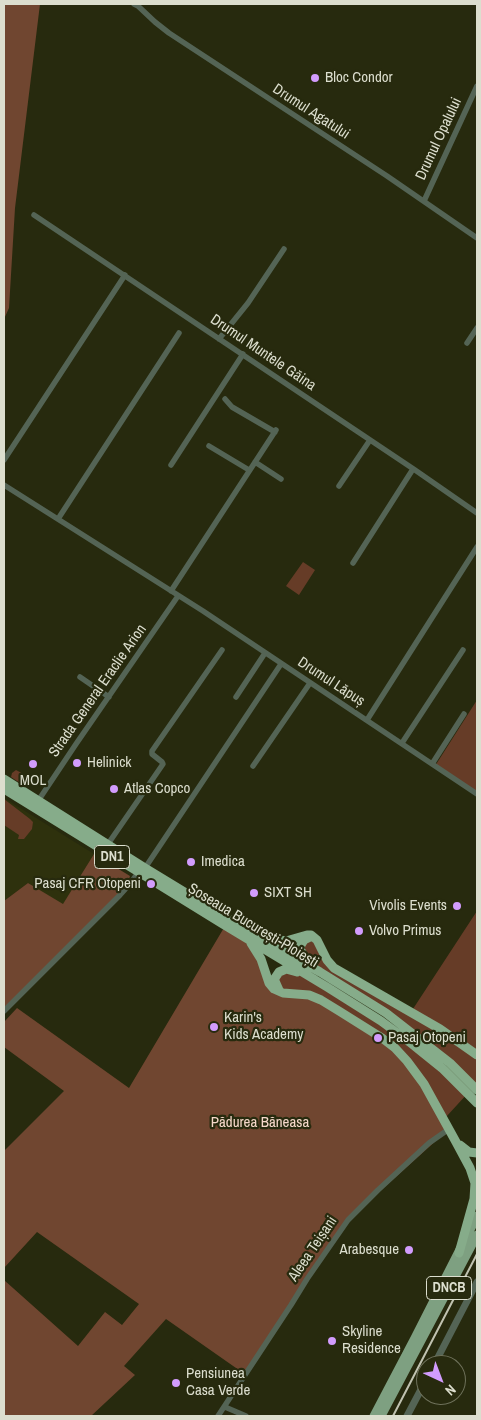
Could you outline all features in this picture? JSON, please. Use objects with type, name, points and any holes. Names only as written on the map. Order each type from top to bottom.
[{"type":"highway","name":"Șoseaua București-Ploiești","points":[[4,779],[108,844],[141,870]]},
{"type":"highway","name":"Șoseaua București-Ploiești","points":[[4,789],[329,983],[444,1069],[477,1103]]},
{"type":"highway","points":[[459,1253],[475,1194],[474,1171],[424,1084],[407,1061],[387,1042],[321,1000],[304,994],[277,991],[272,986],[253,938],[283,941],[294,940],[307,934],[311,935],[319,943],[327,960],[334,968],[440,1029],[477,1055]]},
{"type":"highway","points":[[315,938],[304,940],[300,949],[318,976]]},
{"type":"highway","points":[[283,993],[277,988],[275,981],[281,971],[286,969],[318,976]]},
{"type":"highway","name":"Șoseaua București-Ploiești","points":[[329,983],[386,1013],[450,1063],[477,1090]]},
{"type":"highway","points":[[456,1142],[465,1150],[477,1153]]},
{"type":"main road","name":"DNCB","points":[[381,1416],[477,1216]]},
{"type":"main road","name":"DNCB","points":[[374,1416],[477,1235]]},
{"type":"street","name":"Drumul Agatului","points":[[134,4],[169,34],[424,201],[477,238]]},
{"type":"street","name":"Drumul Opalului","points":[[424,201],[477,86]]},
{"type":"street","name":"Drumul Muntele Găina","points":[[34,215],[477,513]]},
{"type":"street","points":[[220,339],[248,303],[284,249]]},
{"type":"street","points":[[4,460],[125,276]]},
{"type":"street","points":[[467,343],[477,328]]},
{"type":"street","points":[[58,519],[179,333]]},
{"type":"street","points":[[171,465],[243,354]]},
{"type":"street","points":[[170,591],[275,431],[232,407],[225,399]]},
{"type":"street","points":[[339,486],[370,440]]},
{"type":"street","points":[[209,446],[249,470]]},
{"type":"street","points":[[255,462],[281,479]]},
{"type":"street","points":[[353,563],[413,469]]},
{"type":"street","name":"Drumul Lăpuș","points":[[4,485],[178,596],[477,794]]},
{"type":"street","points":[[367,720],[477,547]]},
{"type":"street","name":"Strada General Eraclie Arion","points":[[38,801],[178,596]]},
{"type":"street","points":[[108,844],[162,765],[162,762],[152,754],[152,751],[222,650]]},
{"type":"street","points":[[402,743],[463,650]]},
{"type":"street","points":[[236,697],[265,653]]},
{"type":"street","points":[[4,1011],[129,886],[281,664]]},
{"type":"street","points":[[80,677],[109,697]]},
{"type":"street","points":[[253,766],[310,683]]},
{"type":"street","points":[[432,764],[464,714]]},
{"type":"street","name":"Aleea Teișani","points":[[218,1416],[307,1279],[348,1220],[422,1150],[449,1129]]},
{"type":"street","points":[[439,1355],[477,1282]]},
{"type":"street","points":[[407,1416],[416,1399]]},
{"type":"street","points":[[224,1407],[246,1416]]},
{"type":"shaded area","points":[[303,562],[315,570],[299,595],[286,586]]},
{"type":"shaded area","points":[[477,700],[477,794],[435,766]]},
{"type":"shaded area","points":[[16,770],[29,777],[31,782],[28,787],[11,777],[12,773]]},
{"type":"shaded area","points":[[4,798],[94,854],[63,905],[28,883],[4,901]]},
{"type":"shaded area","points":[[4,799],[33,822],[32,829],[24,839],[18,839],[19,835],[4,825]]},
{"type":"shaded area","points":[[477,911],[477,1090],[450,1063],[320,972],[301,945],[309,937],[327,960],[411,1012]]},
{"type":"shaded area","points":[[292,970],[381,1021],[468,1093],[446,1117],[283,993],[275,978]]},
{"type":"green space","points":[[4,4],[40,4],[15,208],[9,308],[4,319]]},
{"type":"green space","points":[[94,854],[130,876],[127,885],[4,1008],[4,901],[28,883],[63,904]]},
{"type":"green space","name":"Pădurea Băneasa","points":[[225,926],[249,940],[271,986],[330,1005],[407,1061],[449,1129],[348,1220],[246,1375],[166,1319],[124,1366],[135,1375],[91,1416],[4,1416],[4,1280],[78,1346],[105,1312],[122,1325],[139,1304],[37,1232],[4,1268],[4,1151],[64,1091],[4,1047],[4,1022],[17,1008],[129,1088]]},
{"type":"railway","points":[[393,1416],[477,1254]]},
{"type":"place","name":"Bloc Condor","points":[[315,78]]},
{"type":"place","name":"Helinick","points":[[77,763]]},
{"type":"place","name":"MOL","points":[[33,764]]},
{"type":"place","name":"Atlas Copco","points":[[114,789]]},
{"type":"place","name":"Imedica","points":[[191,862]]},
{"type":"place","name":"Pasaj CFR Otopeni","points":[[151,884]]},
{"type":"place","name":"SIXT SH","points":[[254,893]]},
{"type":"place","name":"Vivolis Events","points":[[457,906]]},
{"type":"place","name":"Volvo Primus","points":[[359,931]]},
{"type":"place","name":"Karin's Kids Academy","points":[[214,1027]]},
{"type":"place","name":"Pasaj Otopeni","points":[[378,1038]]},
{"type":"place","name":"Arabesque","points":[[409,1250]]},
{"type":"place","name":"Skyline Residence","points":[[332,1341]]},
{"type":"place","name":"Pensiunea Casa Verde","points":[[176,1383]]}]
